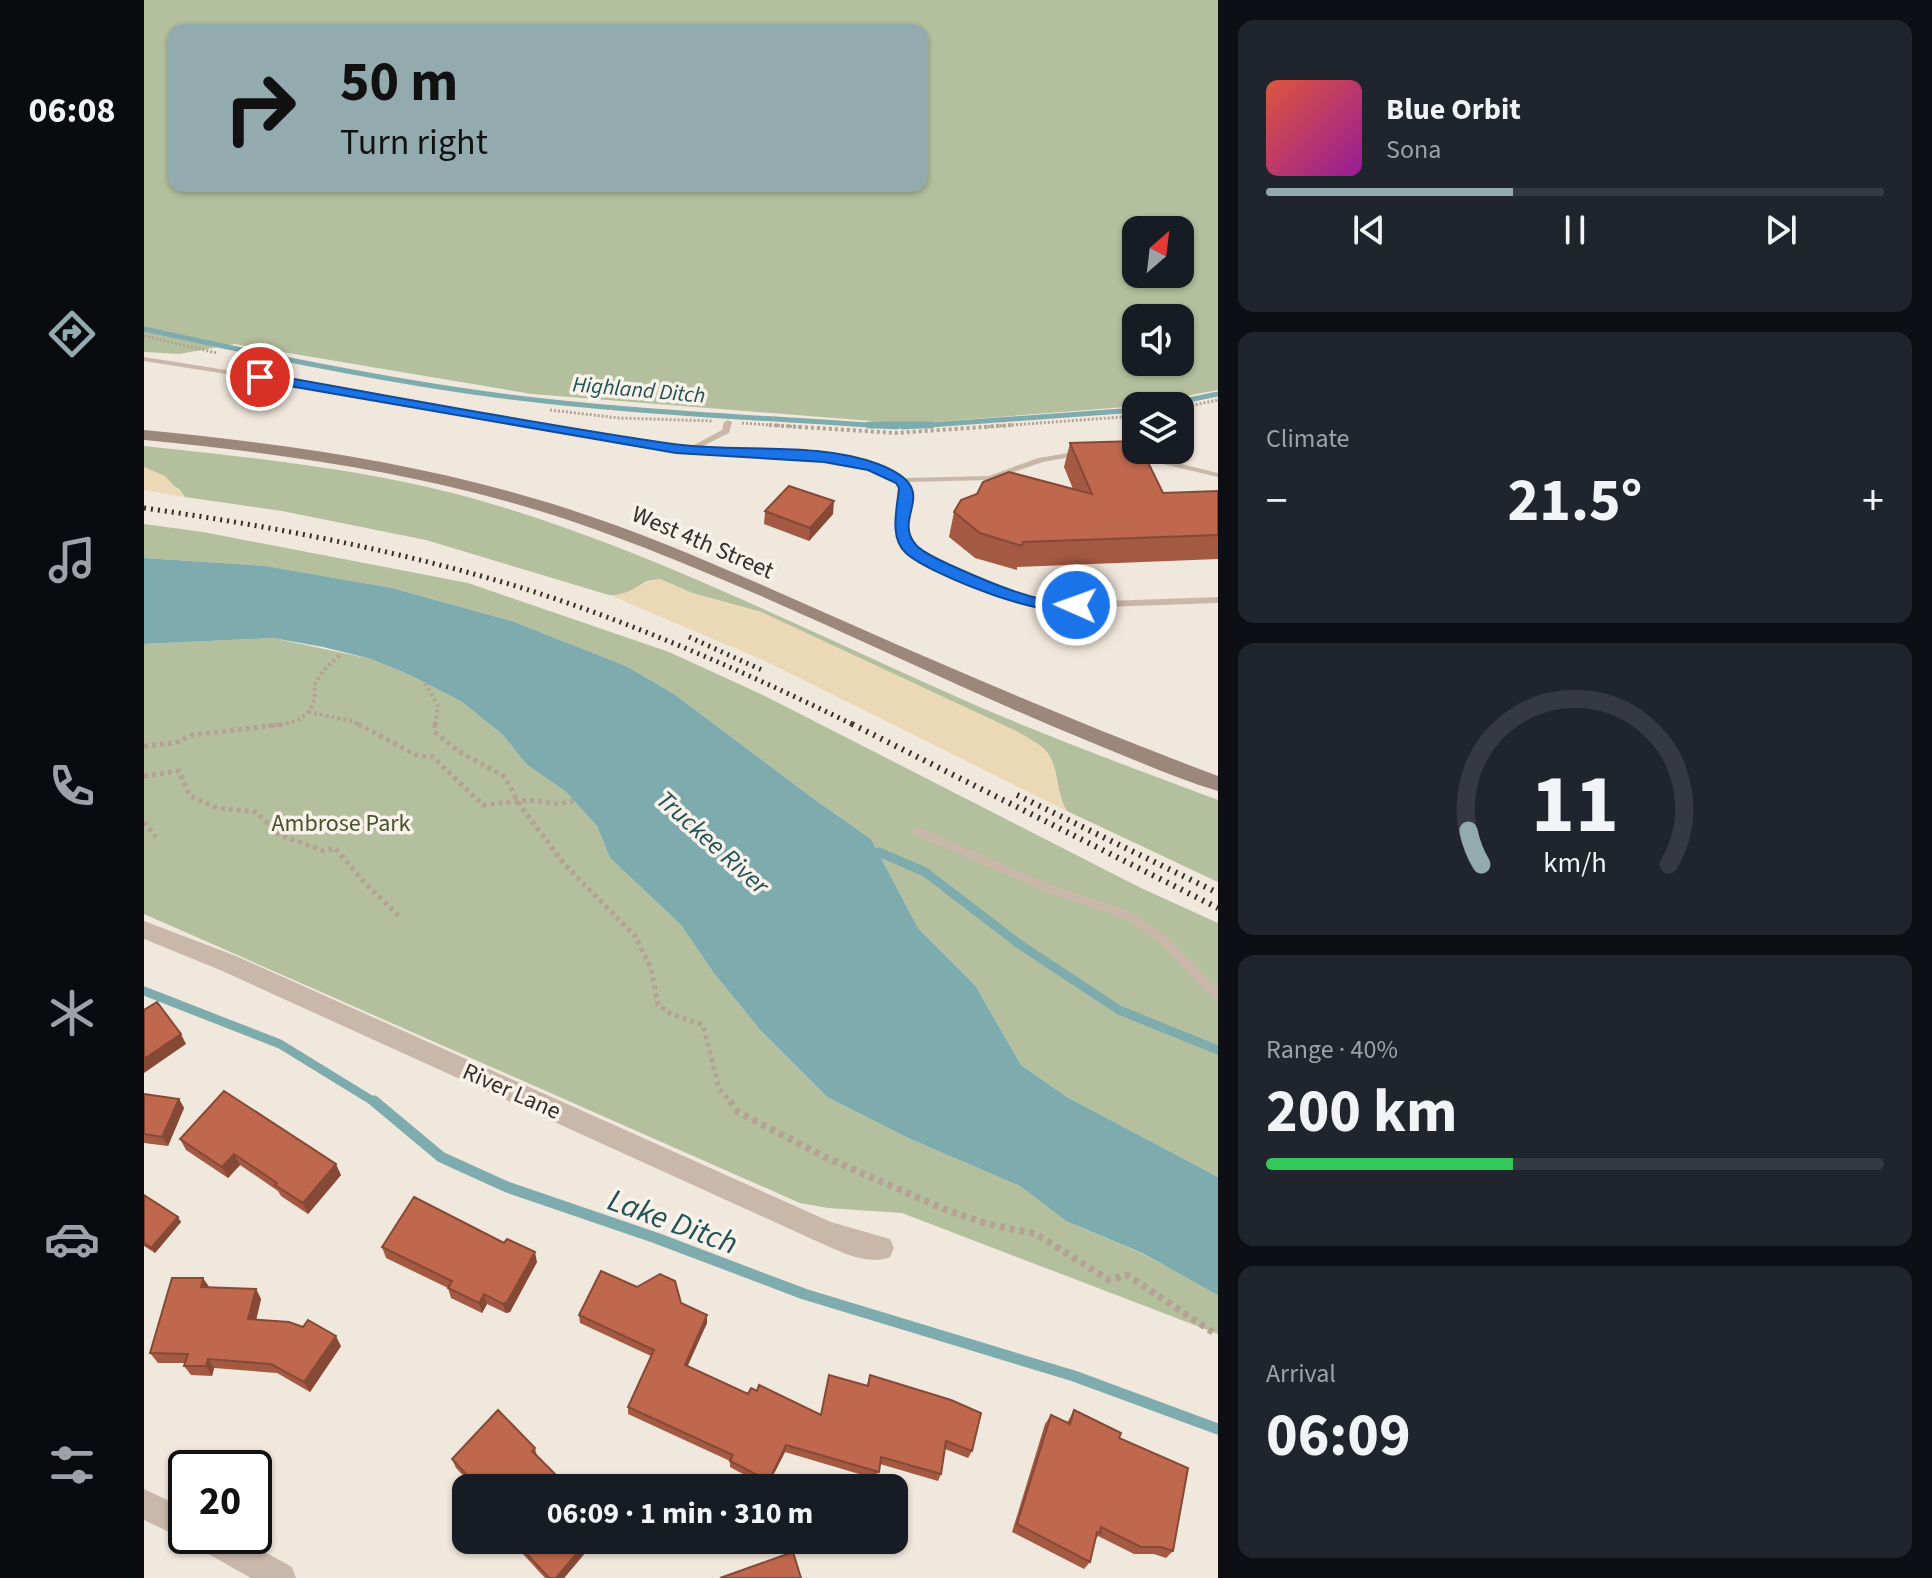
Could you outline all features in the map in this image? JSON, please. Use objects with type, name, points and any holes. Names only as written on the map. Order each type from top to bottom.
[{"type":"main road","name":"West 4th Street","points":[[144,435],[246,444],[364,462],[480,488],[589,521],[705,567],[1012,704],[1218,784]]},
{"type":"street","name":"River Lane","points":[[144,930],[228,963],[823,1231],[856,1244],[881,1248]]},
{"type":"street","points":[[144,1504],[168,1516]]},
{"type":"street","points":[[239,1554],[281,1578]]},
{"type":"lane","points":[[144,359],[416,402],[564,431],[688,450],[824,457],[872,466],[902,480],[990,478],[1041,460],[1094,453]]},
{"type":"lane","points":[[688,450],[719,436],[728,429],[728,422]]},
{"type":"lane","points":[[1120,452],[1218,475]]},
{"type":"lane","points":[[902,480],[908,497],[903,535],[911,550],[939,566],[1013,597],[1049,606],[1218,600]]},
{"type":"lane","points":[[917,831],[959,846],[1008,872],[1142,922],[1170,945],[1218,996]]},
{"type":"path","points":[[144,336],[221,354]]},
{"type":"path","points":[[1194,405],[1218,400]]},
{"type":"path","points":[[536,408],[619,418],[896,433],[1122,417]]},
{"type":"path","points":[[144,746],[175,743],[192,735],[264,724],[281,726],[294,723],[308,712],[316,693],[314,686],[324,669],[341,654]]},
{"type":"path","points":[[425,683],[438,706],[434,731],[458,751],[505,777],[519,804],[565,865],[635,936],[651,968],[658,1005],[671,1014],[703,1025],[719,1088],[738,1112],[825,1157],[944,1209],[988,1224],[1036,1234],[1109,1280],[1127,1275],[1214,1333]]},
{"type":"path","points":[[308,712],[352,721],[418,756],[433,757],[483,805],[519,804],[531,800],[550,806],[574,801]]},
{"type":"path","points":[[144,776],[179,771],[190,796],[217,808],[256,812],[278,834],[324,851],[335,848],[343,853],[360,879],[387,901],[400,917]]},
{"type":"path","points":[[144,822],[156,837]]},
{"type":"green space","points":[[144,0],[1218,0],[1218,390],[1194,394],[1194,392],[1122,392],[1122,407],[909,424],[532,394],[235,344],[179,354],[144,352]]},
{"type":"green space","points":[[144,446],[324,468],[414,484],[558,525],[668,568],[1006,718],[1218,800],[1218,882],[1067,811],[1046,751],[1020,733],[761,612],[692,593],[660,579],[647,581],[622,596],[609,595],[426,540],[282,511],[185,497],[179,489],[144,467]]},
{"type":"green space","points":[[144,524],[203,532],[468,583],[669,652],[765,696],[1141,888],[1218,923],[1218,1177],[1067,1097],[1021,1065],[975,985],[918,928],[871,839],[674,694],[626,666],[512,621],[392,588],[266,566],[144,558]]},
{"type":"green space","name":"Ambrose Park","points":[[273,638],[371,659],[462,702],[503,735],[526,764],[566,792],[597,826],[610,858],[681,925],[713,972],[761,1031],[827,1097],[908,1138],[1020,1186],[1066,1221],[1141,1253],[1218,1294],[1218,1334],[902,1213],[800,1203],[144,914],[144,644]]},
{"type":"sand","points":[[144,467],[165,476],[185,497],[144,490]]},
{"type":"sand","points":[[660,579],[692,593],[761,612],[1020,733],[1043,748],[1050,758],[1067,811],[765,661],[609,595]]},
{"type":"water","name":"Truckee River","points":[[144,558],[266,566],[392,588],[512,621],[626,666],[674,694],[871,839],[918,928],[975,985],[1021,1065],[1067,1097],[1218,1177],[1218,1295],[1142,1253],[1066,1221],[1020,1186],[908,1138],[827,1097],[761,1031],[713,972],[681,925],[610,858],[597,826],[566,792],[526,764],[503,735],[462,702],[371,659],[323,647],[273,638],[144,644]]},
{"type":"building","points":[[1122,441],[1122,464],[1149,464],[1163,493],[1218,491],[1218,535],[1023,542],[1022,546],[980,533],[954,512],[961,500],[977,494],[983,482],[1009,472],[1092,494],[1070,443]]},
{"type":"building","points":[[789,486],[834,501],[810,528],[765,511]]},
{"type":"building","points":[[157,1002],[181,1034],[144,1059],[144,1010]]},
{"type":"building","points":[[224,1091],[336,1164],[303,1203],[234,1154],[222,1167],[180,1139]]},
{"type":"building","points":[[144,1094],[179,1099],[162,1137],[144,1134]]},
{"type":"building","points":[[144,1195],[178,1217],[151,1248],[144,1243]]},
{"type":"building","points":[[414,1197],[504,1243],[507,1239],[535,1252],[507,1302],[503,1304],[484,1294],[479,1303],[448,1288],[452,1281],[382,1247]]},
{"type":"building","points":[[601,1271],[637,1287],[660,1274],[675,1281],[681,1303],[707,1315],[685,1365],[748,1394],[751,1388],[757,1391],[759,1385],[821,1415],[829,1375],[868,1386],[870,1375],[951,1400],[981,1413],[972,1451],[946,1441],[941,1474],[881,1457],[879,1472],[786,1445],[772,1474],[755,1474],[730,1461],[733,1455],[628,1407],[654,1350],[579,1315]]},
{"type":"building","points":[[172,1278],[203,1278],[201,1287],[256,1289],[248,1319],[289,1322],[303,1327],[308,1320],[336,1336],[304,1382],[271,1364],[208,1359],[206,1366],[184,1366],[188,1354],[150,1353]]},
{"type":"building","points":[[498,1410],[555,1474],[466,1474],[452,1459]]},
{"type":"building","points":[[1074,1410],[1121,1433],[1119,1438],[1188,1468],[1173,1551],[1161,1547],[1141,1547],[1101,1527],[1090,1562],[1017,1524],[1051,1415],[1070,1424]]},
{"type":"building","points":[[527,1554],[576,1554],[556,1578],[549,1578]]},
{"type":"building","points":[[794,1554],[801,1578],[720,1578]]},
{"type":"waterway","name":"Highland Ditch","points":[[144,329],[308,364],[526,399],[897,427]]},
{"type":"waterway","name":"Highland Ditch","points":[[1194,399],[1218,394]]},
{"type":"waterway","name":"Highland Ditch","points":[[930,425],[1122,411]]},
{"type":"waterway","name":"Highland Ditch","points":[[869,425],[930,425]]},
{"type":"waterway","name":"Highland Ditch","points":[[903,427],[930,425]]},
{"type":"waterway","points":[[879,852],[925,872],[1019,944],[1119,1010],[1218,1050]]},
{"type":"waterway","name":"Lake Ditch","points":[[144,991],[280,1044],[376,1103]]},
{"type":"waterway","name":"Lake Ditch","points":[[374,1101],[441,1157],[507,1187],[656,1238],[804,1294],[1074,1376],[1218,1429]]},
{"type":"railway","points":[[144,508],[333,540],[519,587],[605,616],[690,650],[856,726]]},
{"type":"railway","points":[[689,637],[762,670]]},
{"type":"railway","points":[[852,724],[856,726]]},
{"type":"railway","points":[[856,726],[1218,908]]},
{"type":"railway","points":[[1017,795],[1218,893]]},
{"type":"route","points":[[260,377],[676,449],[824,457],[872,466],[902,480],[906,488],[908,497],[903,535],[911,550],[939,566],[1013,597],[1049,606],[1076,605]]}]
